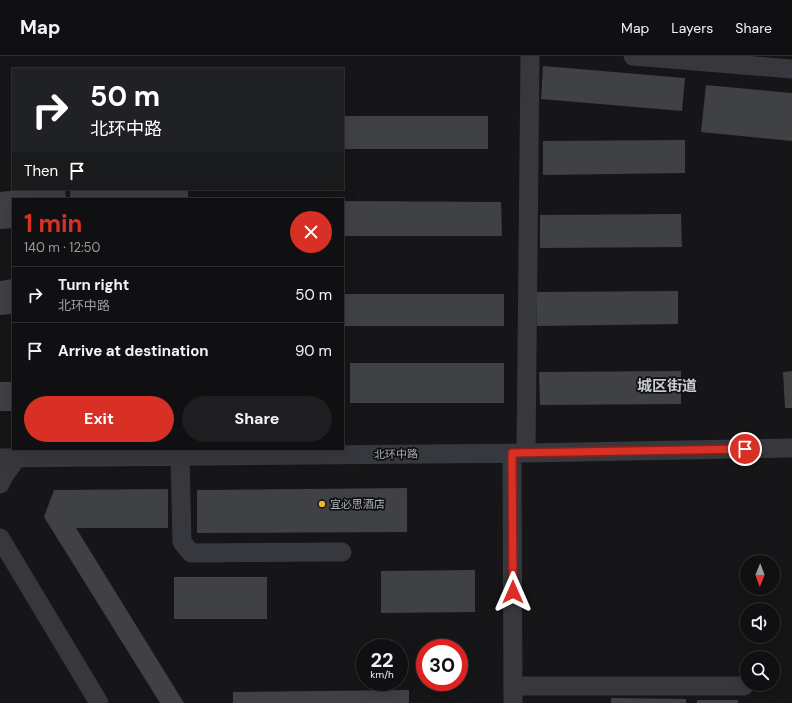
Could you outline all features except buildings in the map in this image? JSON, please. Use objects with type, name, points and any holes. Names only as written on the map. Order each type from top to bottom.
[{"type":"street","points":[[530,56],[513,694],[740,686]]},
{"type":"street","points":[[633,56],[792,69]]},
{"type":"street","name":"北环中路","points":[[9,458],[88,453],[180,456],[519,453],[792,448]]},
{"type":"street","points":[[180,456],[182,542],[191,553],[342,552]]},
{"type":"street","points":[[0,484],[9,458]]},
{"type":"street","points":[[0,538],[99,703]]},
{"type":"place","name":"宜必思酒店","points":[[322,504]]},
{"type":"district","name":"城区街道","points":[[667,386]]},
{"type":"route","points":[[513,592],[512,453],[745,449]]}]
